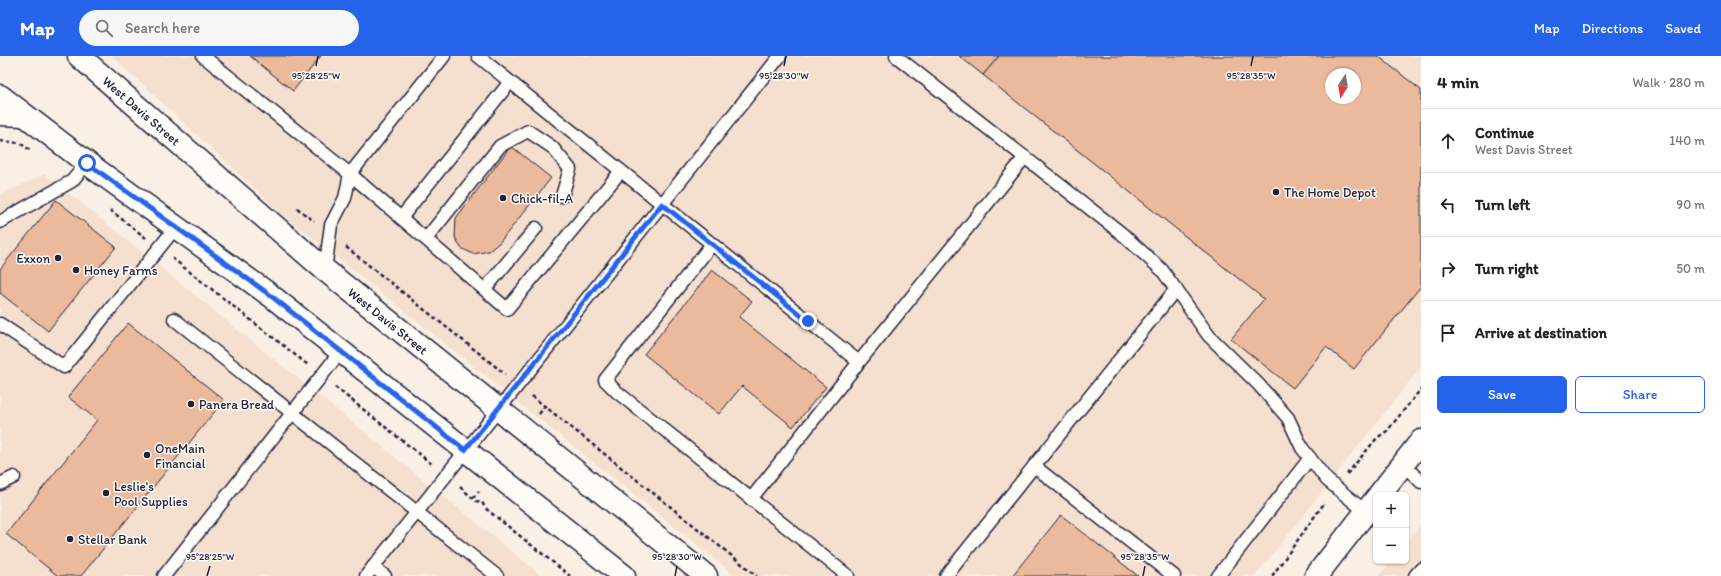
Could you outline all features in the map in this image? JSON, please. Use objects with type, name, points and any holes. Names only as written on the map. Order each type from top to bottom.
[{"type":"main road","name":"West Davis Street","points":[[79,56],[325,270],[706,576]]},
{"type":"main road","points":[[0,96],[87,163],[270,295],[624,576]]},
{"type":"main road","points":[[0,114],[23,114]]},
{"type":"main road","points":[[1382,492],[1421,441]]},
{"type":"main road","points":[[1316,576],[1373,503]]},
{"type":"lane","points":[[203,56],[350,174],[507,308],[621,171]]},
{"type":"lane","points":[[325,270],[331,225],[345,198],[350,174],[444,56]]},
{"type":"lane","points":[[478,56],[859,362]]},
{"type":"lane","points":[[385,576],[369,571],[780,56]]},
{"type":"lane","points":[[896,56],[1121,233],[1162,270],[1209,336],[1258,384],[1288,418],[1302,448],[1327,480],[1373,502]]},
{"type":"lane","points":[[401,218],[510,82]]},
{"type":"lane","points":[[426,239],[500,146],[528,131],[552,147],[570,169],[562,196]]},
{"type":"lane","points":[[752,499],[859,362],[1025,157]]},
{"type":"lane","points":[[0,222],[72,181],[87,163]]},
{"type":"lane","points":[[0,324],[64,367],[176,227]]},
{"type":"lane","points":[[485,290],[536,228]]},
{"type":"lane","points":[[712,244],[605,380],[848,576]]},
{"type":"lane","points":[[948,575],[1176,289]]},
{"type":"lane","points":[[174,318],[497,576]]},
{"type":"lane","points":[[164,576],[341,351]]},
{"type":"lane","points":[[1218,576],[1310,458]]},
{"type":"lane","points":[[1403,464],[1421,482]]},
{"type":"lane","points":[[1034,466],[1174,576]]},
{"type":"lane","points":[[0,484],[14,477]]},
{"type":"lane","points":[[1415,576],[1421,569]]},
{"type":"path","points":[[0,141],[20,143],[32,152]]},
{"type":"path","points":[[104,205],[322,376],[476,501],[482,502],[485,508],[570,576]]},
{"type":"path","points":[[526,431],[546,406]]},
{"type":"path","points":[[473,498],[493,472]]},
{"type":"shaded area","points":[[112,56],[1421,56],[1421,367],[1255,576],[736,576],[279,211]]},
{"type":"shaded area","points":[[45,174],[542,576],[0,576],[0,195]]},
{"type":"shaded area","points":[[1421,524],[1421,576],[1379,576],[1389,564],[1409,564],[1409,539]]},
{"type":"building","points":[[250,56],[321,56],[293,91]]},
{"type":"building","points":[[959,56],[999,56],[983,75]]},
{"type":"building","name":"The Home Depot","points":[[999,56],[1378,56],[1421,90],[1421,286],[1354,369],[1326,347],[1293,388],[1231,339],[1264,299],[983,75]]},
{"type":"building","name":"Chick-fil-A","points":[[511,146],[551,178],[500,242],[489,251],[473,254],[461,248],[455,237],[456,218]]},
{"type":"building","name":"Exxon","points":[[56,200],[116,247],[48,331],[0,293],[0,269]]},
{"type":"building","points":[[712,270],[752,301],[739,317],[826,387],[793,427],[742,386],[719,414],[644,354]]},
{"type":"building","points":[[128,323],[224,400],[81,576],[58,576],[6,534],[97,420],[68,397]]},
{"type":"building","points":[[1061,515],[1138,576],[1012,576]]},
{"type":"place","name":"The Home Depot","points":[[1276,192]]},
{"type":"place","name":"Chick-fil-A","points":[[503,198]]},
{"type":"place","name":"Exxon","points":[[58,258]]},
{"type":"place","name":"Honey Farms","points":[[76,270]]},
{"type":"place","name":"Panera Bread","points":[[191,404]]},
{"type":"place","name":"OneMain Financial","points":[[147,455]]},
{"type":"place","name":"Leslie's Pool Supplies","points":[[106,493]]},
{"type":"place","name":"Stellar Bank","points":[[70,539]]},
{"type":"route","points":[[87,163],[270,295],[465,450],[662,204],[808,321]]}]
